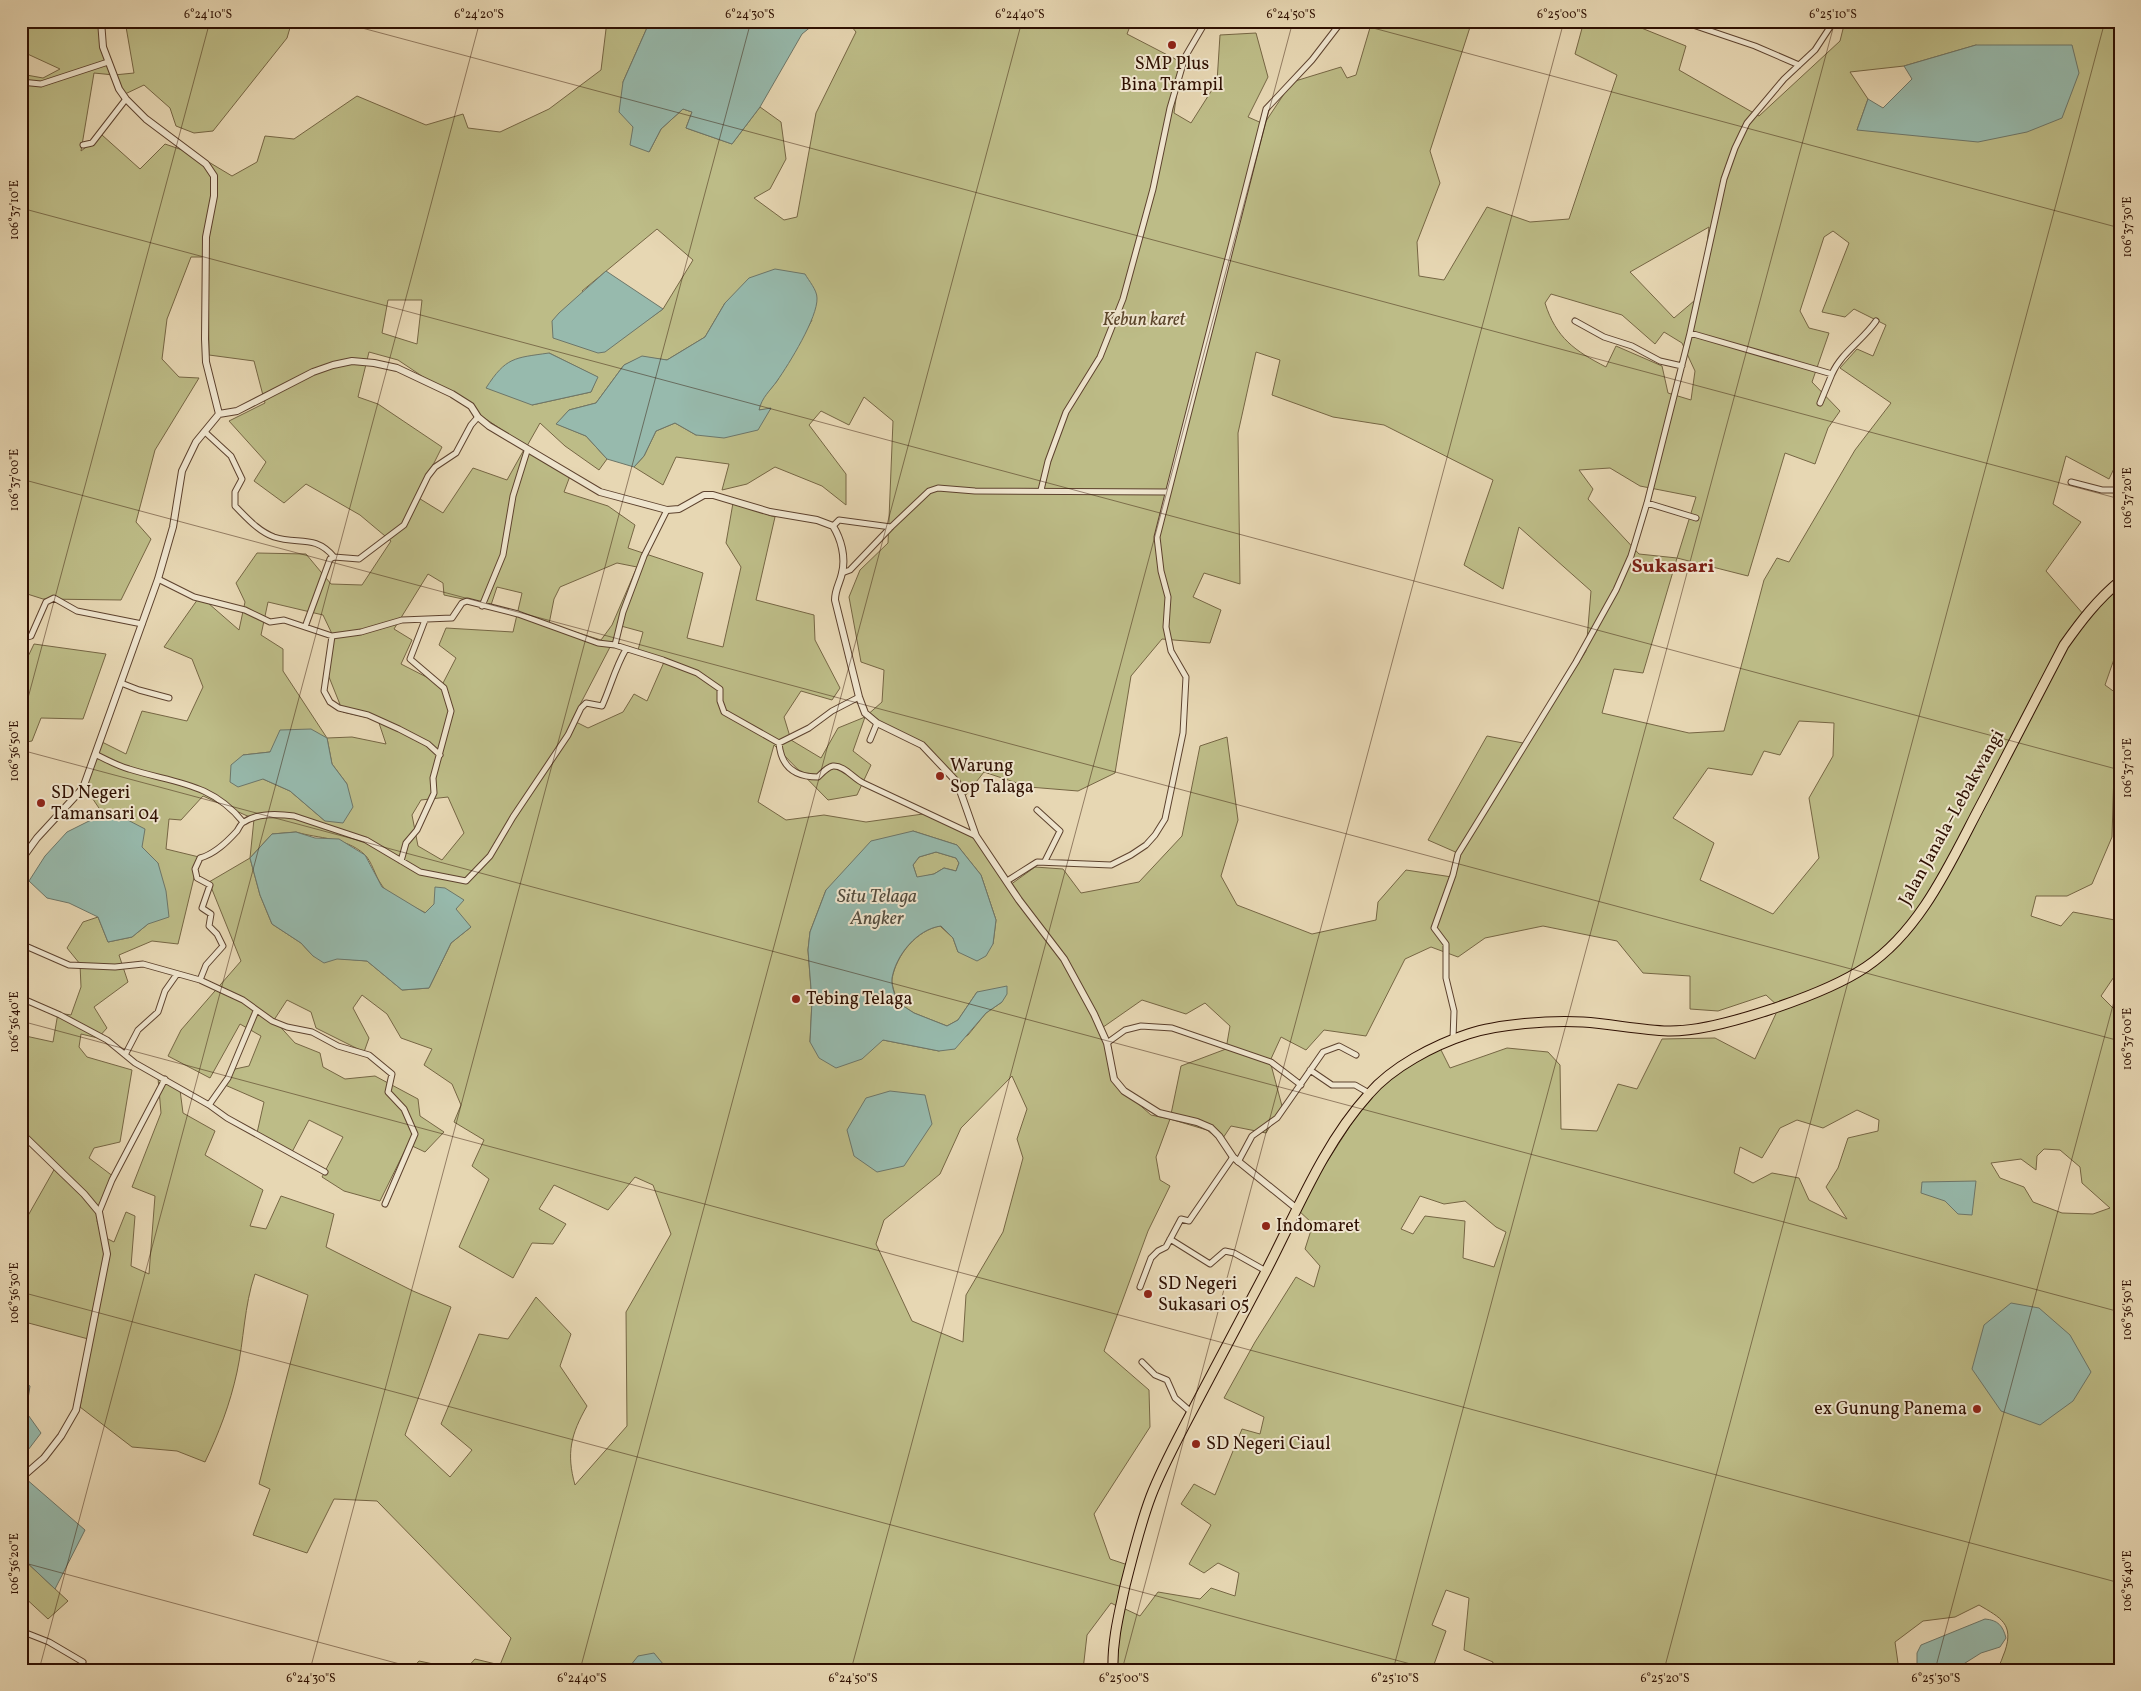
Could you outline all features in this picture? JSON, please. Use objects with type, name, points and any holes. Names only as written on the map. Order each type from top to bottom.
[{"type":"main road","name":"Jalan Janala–Lebakwangi","points":[[1113,1670],[1115,1630],[1136,1542],[1151,1495],[1191,1412],[1266,1271],[1296,1208],[1337,1139],[1369,1093],[1390,1075],[1453,1040],[1489,1029],[1562,1022],[1639,1029],[1686,1030],[1768,1009],[1818,992],[1837,984],[1865,967],[1901,937],[1914,920],[1948,866],[2064,645],[2094,605],[2120,581]]},
{"type":"street","points":[[101,21],[103,46],[108,62],[126,99],[146,119],[206,164],[214,176],[214,196],[206,237],[205,339],[206,362],[219,414]]},
{"type":"street","points":[[1041,490],[1048,461],[1066,412],[1100,357],[1123,299],[1153,189],[1170,108],[1185,57],[1206,21]]},
{"type":"street","points":[[1007,881],[1025,867],[1045,861],[1111,865],[1131,856],[1146,845],[1165,819],[1183,733],[1186,677],[1171,651],[1166,627],[1168,596],[1161,571],[1158,537],[1266,109],[1312,60],[1342,21]]},
{"type":"street","points":[[1681,21],[1755,46],[1799,65]]},
{"type":"street","points":[[1453,1040],[1454,1011],[1446,978],[1446,944],[1434,928],[1453,875],[1458,854],[1576,662],[1616,590],[1631,556],[1647,503],[1682,366],[1724,179],[1735,148],[1747,123],[1815,50],[1834,21]]},
{"type":"street","points":[[21,82],[41,84],[108,62]]},
{"type":"street","points":[[83,144],[92,143],[126,99]]},
{"type":"street","points":[[1575,321],[1604,337],[1632,346],[1660,361],[1682,366]]},
{"type":"street","points":[[1820,403],[1836,366],[1868,333],[1876,321]]},
{"type":"street","points":[[1690,333],[1832,374]]},
{"type":"street","points":[[21,860],[37,838],[83,788],[97,755],[158,579],[173,527],[182,470],[188,457],[205,432],[219,414],[237,410],[313,372],[352,361],[397,368],[452,394],[471,406],[478,417],[527,451],[600,492],[666,510],[679,509],[704,496],[713,495],[770,512],[817,520],[833,526],[842,545],[842,573],[835,592],[835,600],[865,713],[877,723],[922,744],[946,769],[961,791],[976,836],[1064,959],[1094,1014],[1107,1043],[1114,1079],[1124,1091],[1159,1114],[1197,1122],[1211,1128],[1236,1160],[1296,1208]]},
{"type":"street","points":[[305,627],[330,558],[359,560],[404,524],[409,519],[428,476],[435,467],[456,453],[471,424],[478,417]]},
{"type":"street","points":[[205,432],[231,456],[242,479],[235,492],[235,506],[257,528],[274,537],[316,543],[326,547],[334,557]]},
{"type":"street","points":[[482,606],[503,555],[513,496],[527,451]]},
{"type":"street","points":[[2071,482],[2102,490],[2120,490]]},
{"type":"street","points":[[842,573],[850,570],[863,559],[891,527],[930,491],[938,488],[975,491],[1168,492]]},
{"type":"street","points":[[1647,503],[1696,518]]},
{"type":"street","points":[[615,645],[623,612],[644,556],[666,510]]},
{"type":"street","points":[[833,526],[839,520],[891,527]]},
{"type":"street","points":[[158,579],[180,588],[194,597],[245,610],[270,622],[284,620],[332,636],[361,632],[402,620],[452,618],[462,603],[467,601],[518,614],[598,643],[615,645],[697,673],[720,688],[720,701],[724,712],[779,743],[784,763],[793,772],[806,777],[818,777],[827,768],[841,767],[858,780],[908,806],[920,808],[976,836]]},
{"type":"street","points":[[21,639],[31,636],[46,602],[54,598],[77,611],[142,624]]},
{"type":"street","points":[[402,861],[406,842],[417,830],[434,793],[433,778],[451,712],[444,688],[410,659],[425,620]]},
{"type":"street","points":[[332,636],[324,691],[330,702],[339,708],[368,715],[399,729],[428,744],[440,755]]},
{"type":"street","points":[[200,980],[206,966],[223,946],[218,934],[208,926],[211,914],[202,908],[210,885],[197,878],[195,869],[200,858],[210,856],[220,849],[243,822],[260,816],[283,814],[294,816],[366,840],[420,872],[466,881],[490,856],[512,816],[568,735],[581,708],[586,703],[602,706],[615,679],[615,669],[626,649]]},
{"type":"street","points":[[122,683],[169,698]]},
{"type":"street","points":[[779,743],[810,728],[832,711],[859,696]]},
{"type":"street","points":[[870,740],[877,723]]},
{"type":"street","points":[[97,755],[126,769],[194,785],[214,796],[243,822]]},
{"type":"street","points":[[1037,810],[1060,831],[1045,861]]},
{"type":"street","points":[[21,944],[69,965],[115,967],[143,964],[200,980],[243,1000],[256,1011],[280,1024],[312,1032],[338,1046],[369,1055],[392,1074],[388,1092],[404,1109],[415,1134],[385,1204]]},
{"type":"street","points":[[125,1055],[138,1030],[158,1012],[165,991],[177,974]]},
{"type":"street","points":[[21,998],[60,1015],[107,1040],[125,1055],[210,1105],[227,1118],[326,1172]]},
{"type":"street","points":[[210,1105],[228,1078],[256,1011]]},
{"type":"street","points":[[1107,1043],[1125,1030],[1141,1026],[1172,1028],[1271,1062],[1301,1085]]},
{"type":"street","points":[[1140,1287],[1150,1258],[1166,1247],[1182,1219],[1189,1221],[1252,1136],[1277,1118],[1323,1052],[1331,1047],[1339,1046],[1356,1055]]},
{"type":"street","points":[[1310,1070],[1332,1084],[1355,1085],[1369,1093]]},
{"type":"street","points":[[98,1212],[112,1180],[165,1079]]},
{"type":"street","points":[[21,1133],[84,1194],[98,1212],[107,1254],[99,1305],[76,1410],[61,1436],[44,1458],[21,1478]]},
{"type":"street","points":[[1170,1239],[1210,1264],[1225,1251],[1234,1253],[1266,1271]]},
{"type":"street","points":[[1142,1362],[1156,1376],[1167,1380],[1175,1398],[1191,1412]]},
{"type":"street","points":[[21,1631],[49,1642],[83,1662]]},
{"type":"green space","name":"Kebun karet","points":[[21,21],[99,21],[114,75],[94,73],[81,151],[102,135],[140,169],[165,144],[197,155],[232,176],[257,162],[265,136],[294,139],[357,96],[426,125],[463,114],[468,128],[500,132],[549,109],[601,70],[607,21],[650,21],[623,82],[633,127],[649,152],[661,129],[683,109],[692,112],[686,128],[732,144],[760,107],[781,122],[786,159],[770,189],[754,198],[784,220],[797,217],[816,113],[856,32],[847,21],[1132,21],[1127,34],[1181,62],[1174,113],[1191,123],[1217,82],[1220,35],[1256,33],[1268,77],[1248,117],[1264,124],[1292,82],[1341,67],[1347,78],[1356,75],[1372,21],[1472,21],[1430,151],[1440,183],[1417,242],[1419,276],[1444,280],[1487,207],[1530,222],[1569,219],[1617,75],[1575,54],[1584,21],[1624,21],[1686,46],[1679,70],[1759,116],[1840,41],[1845,21],[2120,21],[2120,456],[2109,479],[2066,456],[2053,504],[2081,522],[2046,571],[2084,615],[2120,580],[2120,642],[2105,685],[2120,696],[2120,752],[2114,771],[2112,837],[2092,884],[2067,896],[2036,896],[2031,916],[2061,926],[2073,912],[2120,921],[2120,968],[2101,996],[2114,1009],[2120,1019],[2120,1670],[1996,1670],[2005,1651],[2008,1634],[2007,1628],[1999,1618],[1979,1605],[1955,1617],[1923,1621],[1895,1642],[1899,1670],[1491,1670],[1493,1662],[1464,1650],[1469,1598],[1446,1590],[1432,1625],[1446,1631],[1432,1670],[1115,1670],[1123,1609],[1111,1603],[1087,1635],[1083,1670],[465,1670],[475,1659],[500,1665],[511,1638],[377,1501],[334,1499],[307,1553],[253,1535],[270,1489],[259,1484],[308,1295],[255,1274],[251,1286],[234,1384],[224,1418],[205,1462],[177,1451],[132,1447],[80,1407],[92,1340],[21,1321],[21,1228],[55,1168],[21,1136],[21,1112],[26,1111],[21,1099],[21,1035],[53,1042],[58,1013],[71,1015],[81,987],[80,964],[67,948],[83,922],[98,917],[108,942],[132,937],[148,924],[158,863],[141,847],[122,817],[103,814],[84,786],[102,742],[126,754],[142,711],[187,721],[203,687],[192,659],[164,647],[200,596],[239,630],[245,602],[236,583],[257,553],[306,554],[331,584],[362,585],[391,541],[360,515],[306,484],[284,503],[254,481],[266,462],[229,421],[265,403],[254,361],[209,355],[208,257],[191,257],[167,319],[162,359],[179,377],[199,378],[155,450],[136,522],[151,539],[121,600],[43,599],[21,592],[21,74],[43,78],[60,69],[21,51]],"holes":[[[1978,46],[1857,130],[1868,99],[1850,72],[1904,66]],[[1709,227],[1701,295],[1674,318],[1630,272]],[[657,229],[693,260],[663,309],[636,328],[582,291]],[[1833,231],[1849,243],[1822,312],[1845,317],[1854,309],[1886,325],[1873,356],[1857,349],[1840,368],[1891,403],[1855,450],[1789,562],[1777,558],[1764,580],[1724,731],[1689,733],[1602,713],[1614,669],[1643,673],[1677,558],[1748,576],[1785,453],[1815,464],[1828,428],[1840,411],[1812,382],[1829,333],[1809,328],[1800,311],[1824,237]],[[1551,294],[1622,315],[1655,344],[1664,332],[1682,343],[1695,371],[1691,400],[1668,393],[1662,366],[1616,346],[1606,367],[1576,349],[1555,326],[1545,303]],[[388,300],[422,300],[417,344],[382,333]],[[725,303],[812,320],[777,381],[762,399],[758,410],[771,409],[696,435],[675,423],[656,431],[644,456],[634,467],[663,485],[676,457],[729,464],[722,490],[747,484],[775,467],[822,486],[846,505],[846,474],[809,425],[821,411],[849,425],[864,397],[893,421],[888,543],[860,570],[849,597],[861,662],[884,670],[882,702],[865,717],[838,728],[821,758],[791,740],[784,717],[801,691],[832,700],[840,688],[815,640],[814,615],[756,600],[775,517],[733,503],[726,543],[741,567],[723,647],[687,638],[703,573],[628,548],[635,525],[608,506],[564,492],[570,476],[527,446],[540,423],[565,446],[599,470],[607,459],[586,436],[557,424],[569,410],[596,403],[624,365],[642,357],[667,360],[705,337]],[[369,352],[398,360],[526,446],[507,480],[473,468],[443,513],[417,497],[442,447],[378,404],[358,397]],[[1256,352],[1280,360],[1272,395],[1333,417],[1384,425],[1493,480],[1464,565],[1503,589],[1519,527],[1591,591],[1586,651],[1528,744],[1487,736],[1428,840],[1460,854],[1452,877],[1406,870],[1378,902],[1376,920],[1312,934],[1237,905],[1221,876],[1238,820],[1227,737],[1200,746],[1182,836],[1139,882],[1081,893],[1063,869],[1035,867],[1010,885],[975,837],[923,814],[866,822],[824,815],[786,820],[758,802],[774,745],[828,800],[857,795],[871,765],[853,751],[865,717],[922,745],[965,796],[984,772],[1029,787],[1078,791],[1115,773],[1131,676],[1162,639],[1210,643],[1221,610],[1193,597],[1204,573],[1240,584],[1238,433]],[[549,353],[597,377],[591,392],[532,405]],[[1610,468],[1640,486],[1696,497],[1677,558],[1639,554],[1588,499],[1593,489],[1579,470]],[[617,563],[637,567],[612,625],[601,640],[549,624],[554,599],[560,587]],[[428,574],[443,583],[444,595],[491,605],[497,587],[522,593],[513,632],[446,628],[439,645],[456,658],[442,685],[401,664],[412,640],[394,629]],[[268,602],[323,615],[334,638],[325,667],[343,712],[378,720],[386,744],[352,737],[327,738],[283,671],[283,649],[261,635]],[[621,626],[643,632],[638,650],[664,662],[647,701],[634,694],[623,712],[588,728],[572,720]],[[1799,721],[1834,723],[1833,756],[1809,798],[1819,858],[1773,914],[1700,880],[1714,843],[1673,818],[1708,768],[1752,775],[1764,751],[1780,755]],[[327,738],[332,764],[347,784],[325,821],[290,791],[263,779],[243,755],[270,752]],[[203,796],[254,819],[250,858],[209,882],[241,961],[181,1030],[168,1056],[210,1078],[240,1024],[261,1036],[249,1066],[235,1069],[225,1085],[264,1102],[257,1133],[292,1152],[309,1120],[343,1137],[322,1177],[344,1191],[380,1201],[408,1144],[425,1152],[444,1132],[420,1116],[418,1099],[375,1076],[345,1079],[323,1067],[320,1053],[295,1043],[274,1020],[287,1000],[311,1012],[316,1028],[364,1052],[369,1038],[353,1008],[362,995],[387,1014],[401,1038],[432,1049],[424,1065],[452,1084],[461,1105],[454,1122],[484,1140],[472,1166],[489,1179],[459,1247],[513,1278],[532,1243],[553,1244],[566,1224],[539,1209],[554,1185],[608,1210],[635,1177],[653,1185],[671,1234],[626,1312],[627,1426],[575,1485],[571,1463],[572,1444],[577,1426],[587,1406],[560,1366],[571,1334],[536,1297],[508,1339],[479,1334],[441,1424],[472,1450],[450,1477],[405,1435],[451,1307],[413,1291],[326,1247],[334,1214],[281,1196],[266,1229],[250,1226],[263,1190],[205,1155],[215,1131],[183,1113],[180,1090],[158,1078],[161,1113],[132,1187],[155,1196],[149,1274],[131,1266],[135,1216],[126,1212],[114,1242],[102,1236],[97,1221],[114,1177],[89,1158],[94,1148],[120,1142],[132,1070],[87,1057],[79,1047],[81,1034],[98,1038],[107,1028],[94,1007],[128,982],[119,955],[152,941],[178,944],[199,857],[166,849],[169,819],[181,820]],[[448,797],[464,833],[442,860],[418,846],[412,815],[421,800]],[[913,831],[957,845],[981,875],[996,920],[993,944],[958,952],[953,938],[940,926],[931,928],[916,938],[898,961],[892,979],[897,1002],[914,1013],[947,1026],[958,1020],[977,992],[1002,1002],[986,1013],[968,1035],[939,1051],[883,1040],[810,1042],[812,1001],[808,950],[810,932],[826,890]],[[296,832],[349,844],[367,857],[381,884],[395,896],[426,913],[434,904],[471,927],[451,943],[429,988],[402,990],[367,961],[313,956],[301,943],[272,924],[260,895],[250,858],[272,834]],[[1543,926],[1617,941],[1643,973],[1690,976],[1690,1009],[1718,1011],[1766,995],[1779,1007],[1755,1059],[1715,1038],[1662,1039],[1637,1089],[1618,1084],[1597,1131],[1561,1129],[1560,1065],[1548,1052],[1507,1048],[1450,1068],[1440,1048],[1405,1067],[1371,1093],[1297,1209],[1313,1224],[1305,1249],[1320,1266],[1314,1287],[1296,1277],[1255,1342],[1224,1398],[1264,1417],[1260,1434],[1242,1429],[1215,1495],[1194,1484],[1181,1504],[1211,1525],[1189,1564],[1204,1573],[1218,1563],[1239,1573],[1235,1596],[1211,1588],[1200,1599],[1158,1592],[1140,1616],[1123,1608],[1134,1567],[1110,1559],[1094,1514],[1150,1427],[1149,1390],[1104,1351],[1148,1231],[1170,1186],[1160,1180],[1156,1157],[1170,1119],[1207,1130],[1221,1141],[1231,1126],[1266,1133],[1282,1106],[1270,1061],[1281,1037],[1306,1050],[1324,1030],[1366,1036],[1405,959],[1431,947],[1458,957],[1485,938]],[[1142,1000],[1186,1014],[1205,1003],[1230,1026],[1226,1049],[1181,1066],[1170,1119],[1151,1115],[1116,1084],[1108,1050],[1099,1030]],[[1012,1076],[1027,1109],[1017,1139],[1023,1158],[1003,1232],[966,1295],[963,1342],[912,1321],[876,1244],[884,1220],[940,1174],[961,1128]],[[1857,1110],[1879,1120],[1878,1131],[1848,1138],[1838,1168],[1826,1187],[1847,1219],[1809,1200],[1799,1178],[1772,1173],[1753,1183],[1734,1173],[1740,1147],[1762,1158],[1780,1128],[1797,1120],[1823,1128]],[[2044,1149],[2060,1150],[2080,1167],[2082,1183],[2110,1208],[2093,1214],[2062,1213],[2033,1202],[2024,1187],[2000,1178],[1991,1163],[2021,1159],[2036,1170],[2037,1156]],[[1420,1196],[1444,1204],[1465,1201],[1496,1227],[1506,1232],[1494,1267],[1463,1258],[1465,1221],[1425,1216],[1413,1234],[1401,1229]]]},
{"type":"green space","points":[[125,21],[292,21],[287,38],[213,131],[194,133],[176,126],[170,108],[144,85],[123,95],[114,75],[134,73]]},
{"type":"green space","points":[[34,644],[106,654],[83,719],[41,718],[32,741],[21,743],[21,671]]},
{"type":"green space","points":[[936,852],[956,858],[959,863],[956,871],[944,868],[934,874],[917,878],[913,865],[919,857]]},
{"type":"green space","points":[[21,1557],[68,1601],[48,1619],[21,1594]]},
{"type":"green space","points":[[419,1661],[462,1670],[411,1670]]},
{"type":"water","points":[[650,21],[818,21],[802,34],[760,107],[732,144],[686,128],[692,112],[683,109],[661,129],[649,152],[630,145],[633,127],[619,112],[623,82]]},
{"type":"water","points":[[1976,45],[2072,45],[2079,73],[2062,118],[2027,132],[1978,142],[1857,130],[1868,99],[1883,108],[1912,79],[1904,66]]},
{"type":"water","points":[[775,269],[805,274],[817,298],[813,317],[802,340],[762,401],[759,410],[771,408],[758,430],[724,438],[696,435],[675,423],[656,431],[644,456],[634,467],[607,459],[586,436],[556,424],[569,410],[596,403],[624,365],[642,356],[667,360],[705,337],[725,303],[749,278]]},
{"type":"water","points":[[606,271],[663,309],[605,352],[598,353],[553,338],[552,321]]},
{"type":"water","points":[[549,353],[598,377],[591,392],[532,405],[486,388],[499,370],[512,361],[527,356]]},
{"type":"water","points":[[311,729],[327,738],[332,764],[347,784],[353,807],[343,823],[325,821],[290,791],[263,779],[238,787],[230,782],[231,765],[243,755],[270,752],[280,730]]},
{"type":"water","points":[[103,814],[122,817],[145,829],[142,847],[158,863],[166,891],[169,917],[148,924],[132,937],[108,942],[98,917],[69,903],[47,898],[29,881],[45,856],[67,832]]},
{"type":"water","name":"Situ Telaga Angker","points":[[913,831],[957,845],[981,875],[996,920],[993,944],[986,956],[977,961],[958,952],[953,938],[941,926],[932,928],[916,938],[903,952],[894,969],[892,984],[897,1002],[914,1013],[947,1026],[958,1020],[977,992],[1007,986],[1007,994],[1002,1002],[986,1013],[955,1049],[939,1051],[883,1040],[862,1059],[836,1068],[819,1058],[810,1042],[812,1001],[808,950],[810,932],[826,890],[871,841]],"holes":[[[936,852],[956,858],[959,863],[956,871],[944,868],[934,874],[917,877],[913,865],[919,857]]]},
{"type":"water","points":[[296,832],[315,838],[339,839],[365,855],[382,887],[425,913],[434,904],[435,887],[445,888],[464,900],[456,909],[471,927],[451,943],[429,988],[402,990],[367,961],[337,959],[324,963],[313,956],[301,943],[272,924],[260,895],[250,858],[272,834]]},
{"type":"water","points":[[890,1091],[925,1095],[932,1124],[904,1166],[877,1172],[854,1156],[847,1130],[866,1098]]},
{"type":"water","points":[[1976,1181],[1972,1215],[1958,1214],[1945,1201],[1921,1193],[1922,1182]]},
{"type":"water","points":[[2011,1303],[2039,1308],[2070,1335],[2091,1372],[2073,1401],[2040,1425],[2001,1411],[1972,1369],[1984,1325]]},
{"type":"water","points":[[21,1380],[30,1386],[26,1412],[41,1433],[25,1454],[25,1478],[85,1530],[55,1589],[21,1557]]},
{"type":"water","points":[[1985,1619],[1997,1622],[2003,1630],[2006,1638],[2000,1647],[1981,1653],[1954,1670],[1917,1670],[1917,1653],[1921,1645]]},
{"type":"water","points":[[654,1653],[668,1670],[627,1670],[638,1656]]},
{"type":"place","name":"SMP Plus Bina Trampil","points":[[1172,45]]},
{"type":"place","name":"Warung Sop Talaga","points":[[940,776]]},
{"type":"place","name":"SD Negeri Tamansari 04","points":[[41,803]]},
{"type":"place","name":"Tebing Telaga","points":[[796,999]]},
{"type":"place","name":"Indomaret","points":[[1266,1226]]},
{"type":"place","name":"SD Negeri Sukasari 05","points":[[1148,1294]]},
{"type":"place","name":"ex Gunung Panema","points":[[1977,1409]]},
{"type":"place","name":"SD Negeri Ciaul","points":[[1196,1444]]},
{"type":"district","name":"Sukasari","points":[[1673,567]]}]
